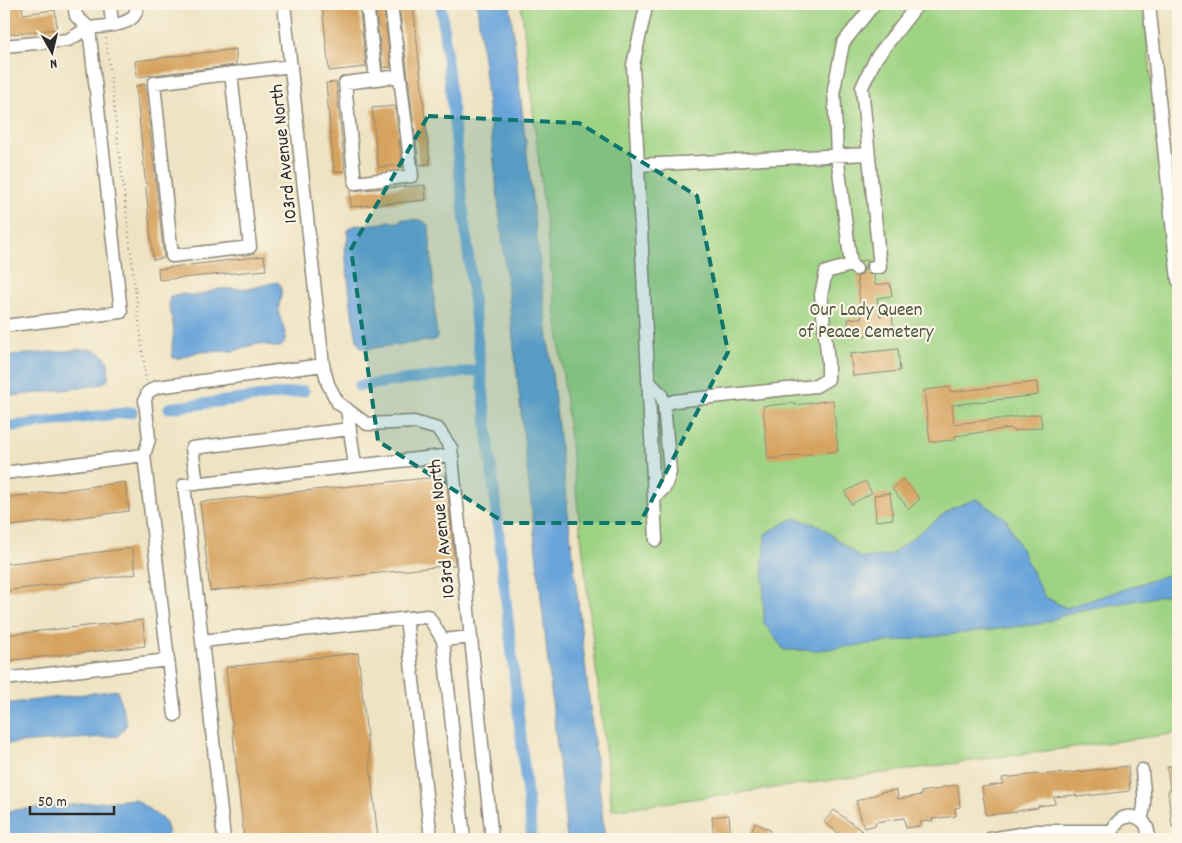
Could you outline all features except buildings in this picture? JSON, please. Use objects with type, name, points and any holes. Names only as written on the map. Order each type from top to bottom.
[{"type":"street","points":[[4,326],[121,312],[89,28],[76,16],[74,4]]},
{"type":"street","points":[[108,25],[110,4]]},
{"type":"street","points":[[4,46],[68,40],[89,28],[126,23],[134,17],[138,10],[137,4]]},
{"type":"street","name":"103rd Avenue North","points":[[284,4],[323,365],[328,384],[338,402],[367,424],[414,422],[438,429],[451,448],[492,839]]},
{"type":"street","points":[[367,4],[376,79]]},
{"type":"street","points":[[391,4],[400,76],[412,176],[356,183],[344,83],[400,76]]},
{"type":"street","points":[[649,4],[646,7],[633,65],[656,540]]},
{"type":"street","points":[[664,405],[674,401],[816,386],[828,379],[821,295],[826,272],[853,267],[837,156],[834,89],[843,43],[874,4]]},
{"type":"street","points":[[873,267],[880,266],[862,87],[876,58],[918,4]]},
{"type":"street","points":[[1149,4],[1178,280]]},
{"type":"street","points":[[231,73],[250,247],[172,256],[154,83],[231,73],[292,66]]},
{"type":"street","points":[[638,165],[868,154]]},
{"type":"street","points":[[175,715],[144,455],[150,439],[145,400],[148,392],[157,387],[323,365]]},
{"type":"street","points":[[648,381],[661,394],[664,405],[670,472],[665,487],[654,498]]},
{"type":"street","points":[[347,410],[355,466]]},
{"type":"street","points":[[197,484],[192,448],[350,429]]},
{"type":"street","points":[[4,473],[144,455]]},
{"type":"street","points":[[224,839],[184,485],[452,455]]},
{"type":"street","points":[[202,641],[428,616],[443,640],[464,839]]},
{"type":"street","points":[[406,618],[431,839]]},
{"type":"street","points":[[443,640],[471,637]]},
{"type":"street","points":[[4,679],[168,660]]},
{"type":"street","points":[[1141,819],[1145,802],[1142,770]]},
{"type":"street","points":[[990,839],[1037,835],[1113,835],[1114,825],[1118,820],[1130,816],[1141,819],[1145,823],[1148,828],[1148,839]]},
{"type":"path","points":[[108,25],[148,392]]},
{"type":"highlighted area","points":[[428,116],[579,123],[697,196],[728,352],[640,523],[505,523],[378,441],[351,249]]},
{"type":"green space","name":"Our Lady Queen of Peace Cemetery","points":[[521,4],[1144,4],[1178,348],[1178,733],[612,810]]},
{"type":"water","points":[[477,4],[510,4],[605,839],[567,839]]},
{"type":"water","points":[[402,219],[421,220],[429,227],[437,338],[435,340],[367,349],[361,348],[357,340],[352,313],[345,251],[348,237],[347,231],[353,226],[389,221],[396,222]]},
{"type":"water","points":[[277,282],[281,288],[279,314],[285,334],[284,344],[280,347],[255,344],[234,351],[197,352],[180,358],[173,358],[170,297],[182,294],[196,296],[219,289],[252,288]]},
{"type":"water","points":[[88,349],[100,353],[106,359],[109,368],[108,380],[101,384],[87,387],[4,397],[4,356]]},
{"type":"water","points":[[977,499],[1006,519],[1044,596],[1066,608],[1174,573],[1178,576],[1178,593],[1076,611],[1040,624],[819,650],[784,650],[764,623],[763,562],[765,534],[794,518],[820,526],[861,558],[890,555],[952,508]]},
{"type":"water","points":[[117,690],[127,724],[118,736],[4,744],[4,704]]},
{"type":"water","points":[[135,799],[166,822],[168,839],[4,839],[4,811]]},
{"type":"waterway","points":[[441,4],[532,839]]},
{"type":"waterway","points":[[359,386],[481,370]]},
{"type":"waterway","points":[[169,408],[304,391]]},
{"type":"waterway","points":[[4,427],[132,412]]}]
